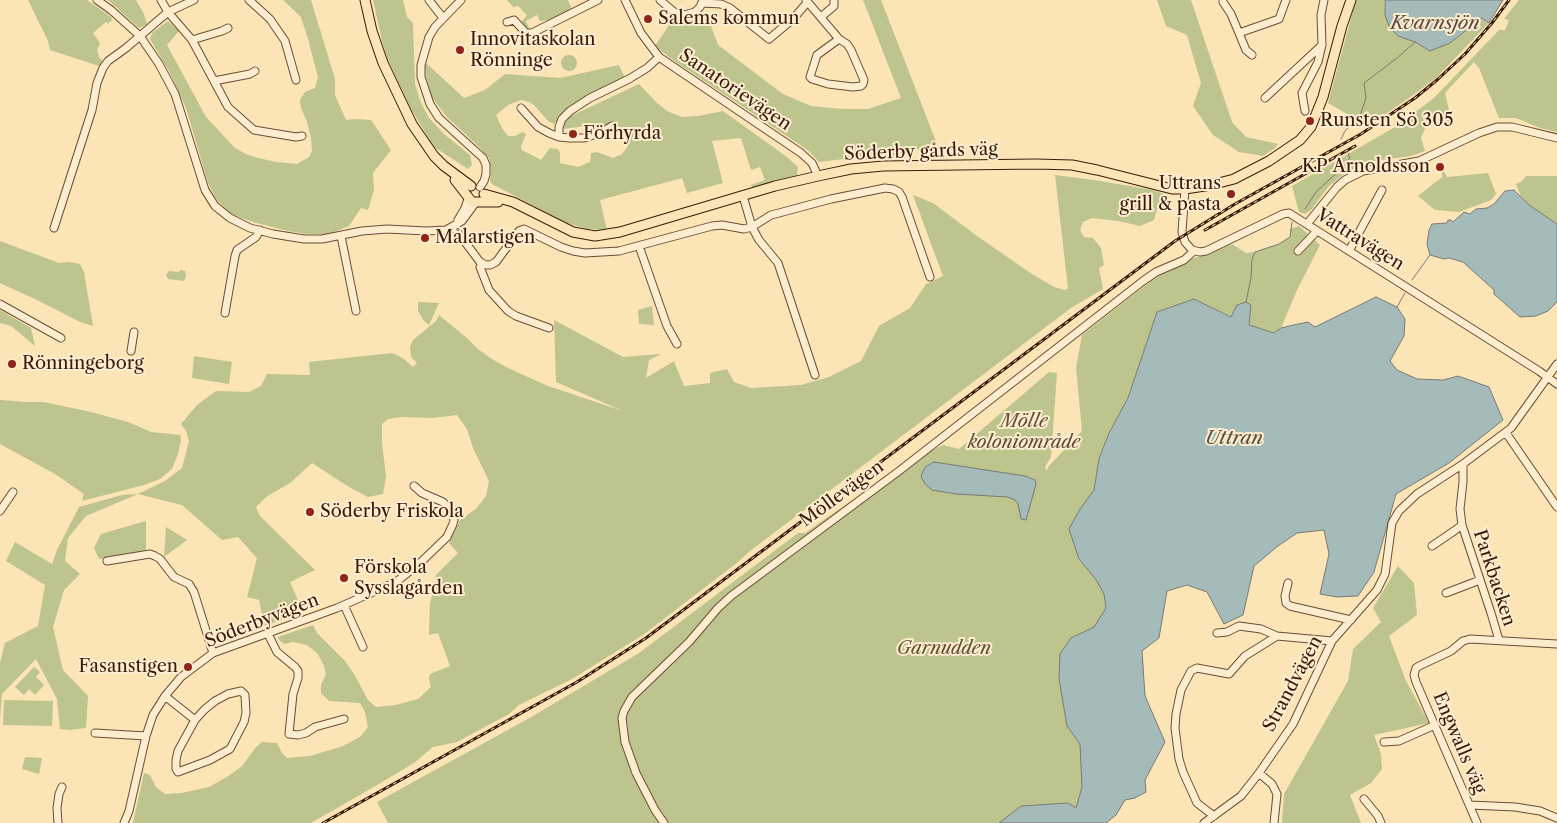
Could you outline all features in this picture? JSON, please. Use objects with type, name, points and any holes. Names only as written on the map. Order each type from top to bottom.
[{"type":"main road","points":[[365,0],[378,48],[404,108],[434,156],[475,194]]},
{"type":"main road","name":"Söderby gårds väg","points":[[475,194],[492,201],[522,206],[573,232],[595,236],[620,232],[818,176],[851,169],[883,166],[1059,165],[1097,170],[1157,186],[1185,189],[1234,179],[1269,162],[1300,140],[1311,127],[1323,97],[1351,0]]},
{"type":"street","points":[[98,0],[112,10],[140,36],[159,64],[175,94],[205,190],[215,206],[241,224],[304,239],[322,239],[387,228],[440,231],[453,226],[475,194],[486,165],[483,158],[439,118],[430,104],[423,84],[422,64],[429,37],[435,27],[461,0]]},
{"type":"street","points":[[161,0],[168,12],[192,40],[228,107],[254,130],[296,137],[302,136]]},
{"type":"street","points":[[54,228],[92,110],[100,73],[108,61],[168,12],[194,0]]},
{"type":"street","points":[[249,0],[270,19],[286,41],[296,80]]},
{"type":"street","points":[[430,0],[443,18]]},
{"type":"street","points":[[507,22],[514,20],[526,32],[532,33],[598,0]]},
{"type":"street","name":"Sanatorievägen","points":[[625,0],[641,34],[659,58],[801,153],[812,163],[818,176]]},
{"type":"street","points":[[660,0],[674,12],[684,14],[695,12],[700,7],[702,1],[721,4],[730,8],[769,39],[793,20],[805,3],[821,17],[853,54],[864,80],[861,86],[828,84],[812,79],[810,76],[817,55],[839,39]]},
{"type":"street","points":[[821,17],[834,6],[834,0]]},
{"type":"street","points":[[1240,33],[1279,19],[1286,0]]},
{"type":"street","points":[[1305,112],[1302,93],[1318,62],[1323,37],[1321,15],[1324,0]]},
{"type":"street","points":[[1223,2],[1231,14],[1246,50],[1252,55]]},
{"type":"street","points":[[192,40],[228,28]]},
{"type":"street","points":[[1265,98],[1322,45]]},
{"type":"street","points":[[549,133],[580,104],[603,90],[629,79],[659,58]]},
{"type":"street","points":[[214,81],[250,74],[256,71]]},
{"type":"street","points":[[521,108],[534,123],[559,137],[584,138],[612,126]]},
{"type":"street","points":[[559,137],[559,127],[562,119]]},
{"type":"street","points":[[1307,224],[1337,187],[1345,180],[1363,171],[1419,161],[1479,133],[1497,128],[1512,127],[1557,138]]},
{"type":"street","points":[[453,226],[482,263],[486,265],[494,264],[519,231],[524,229],[561,247],[579,252],[619,251],[712,226],[722,225],[741,230],[752,228],[771,215],[831,199],[885,188],[899,192],[902,197],[930,277]]},
{"type":"street","points":[[1185,189],[1183,236],[1194,251]]},
{"type":"street","points":[[1349,251],[1382,190]]},
{"type":"street","points":[[743,196],[752,228],[759,240],[778,263],[815,375]]},
{"type":"street","name":"Vattravägen","points":[[1194,251],[1206,251],[1283,214],[1293,214],[1307,224],[1316,234],[1349,251],[1557,384]]},
{"type":"street","points":[[225,313],[237,250],[256,237],[260,230]]},
{"type":"street","points":[[1298,251],[1316,234]]},
{"type":"street","points":[[341,236],[356,312]]},
{"type":"street","points":[[638,246],[667,326],[678,344]]},
{"type":"street","name":"Möllevägen","points":[[664,823],[655,810],[636,773],[625,742],[622,718],[627,705],[636,692],[690,642],[718,608],[731,596],[899,471],[1149,276],[1184,260],[1194,251]]},
{"type":"street","points":[[482,263],[480,267],[489,290],[508,311],[516,316],[549,328]]},
{"type":"street","points":[[0,304],[61,338]]},
{"type":"street","points":[[131,351],[134,332]]},
{"type":"street","name":"Strandvägen","points":[[1204,823],[1241,796],[1259,773],[1293,724],[1332,641],[1377,590],[1386,568],[1392,523],[1399,511],[1418,494],[1506,433],[1519,418],[1557,364]]},
{"type":"street","points":[[1506,433],[1557,507]]},
{"type":"street","name":"Parkbacken","points":[[1463,464],[1460,509],[1462,524],[1499,640]]},
{"type":"street","name":"Söderbyvägen","points":[[124,823],[131,803],[146,736],[154,715],[165,696],[181,677],[213,653],[344,605],[392,583],[419,564],[447,537],[454,520],[451,511],[443,502],[414,486]]},
{"type":"street","points":[[0,511],[13,492]]},
{"type":"street","name":"Parkbacken","points":[[1432,546],[1462,524]]},
{"type":"street","points":[[107,561],[150,554],[160,559],[174,577],[189,584],[194,592],[213,653]]},
{"type":"street","points":[[1446,593],[1480,580]]},
{"type":"street","points":[[1288,582],[1285,596],[1286,603],[1290,606],[1350,620]]},
{"type":"street","points":[[344,605],[363,647]]},
{"type":"street","points":[[1218,633],[1227,632],[1239,626],[1262,629],[1277,636],[1332,641]]},
{"type":"street","points":[[268,634],[277,652],[295,667],[298,672],[293,694],[289,734],[298,735],[306,733],[315,727],[344,719]]},
{"type":"street","points":[[1214,816],[1197,803],[1179,759],[1176,721],[1181,690],[1190,671],[1197,668],[1229,674],[1245,656],[1277,636]]},
{"type":"street","name":"Engwalls väg","points":[[1477,823],[1414,674],[1419,666],[1450,651],[1466,640],[1475,638],[1499,640]]},
{"type":"street","points":[[1499,640],[1557,644]]},
{"type":"street","points":[[241,691],[245,695],[246,713],[244,722],[230,749],[210,760],[178,772],[176,760],[178,750],[195,720],[210,706],[228,694],[241,691]]},
{"type":"street","points":[[165,696],[195,720]]},
{"type":"street","points":[[1384,742],[1399,741],[1435,725]]},
{"type":"street","points":[[96,734],[146,736]]},
{"type":"street","points":[[1259,773],[1272,784],[1276,794],[1274,823]]},
{"type":"street","points":[[58,823],[57,808],[62,787]]},
{"type":"street","points":[[1364,799],[1374,810],[1381,823]]},
{"type":"street","points":[[1470,805],[1515,807],[1540,811],[1557,818]]},
{"type":"green space","points":[[28,0],[87,0],[111,17],[112,20],[108,24],[106,22],[93,33],[100,43],[97,50],[99,57],[103,61],[102,67],[50,50],[48,41]]},
{"type":"green space","points":[[108,0],[136,0],[147,24],[139,28]]},
{"type":"green space","points":[[283,0],[311,0],[335,79],[335,95],[346,120],[371,120],[391,150],[373,173],[374,190],[368,210],[361,208],[349,226],[329,234],[307,234],[288,231],[253,222],[227,211],[215,197],[208,183],[186,108],[170,73],[150,39],[152,33],[168,21],[179,31],[167,45],[206,117],[235,148],[258,158],[297,164],[309,157],[312,151],[311,138],[300,100],[305,92],[315,88],[318,77],[301,17]]},
{"type":"green space","points":[[373,0],[403,0],[407,17],[413,23],[415,84],[421,103],[429,118],[445,135],[470,155],[472,165],[468,169],[434,147],[411,109],[388,60]]},
{"type":"green space","points":[[507,0],[568,0],[573,12],[550,24],[549,20],[540,21],[537,15],[526,21],[529,28],[523,33],[519,25],[527,15],[518,6],[513,7]]},
{"type":"green space","points":[[863,0],[881,0],[937,144],[879,160],[844,159],[819,162],[809,151],[655,46],[671,22],[708,18],[718,45],[783,94],[811,106],[868,109],[901,98]]},
{"type":"green space","points":[[1157,0],[1191,0],[1232,122],[1246,137],[1278,144],[1275,148],[1263,156],[1239,152],[1213,135],[1193,106],[1201,83],[1187,35],[1166,26]]},
{"type":"green space","points":[[1356,0],[1384,0],[1385,15],[1390,28],[1398,36],[1415,42],[1430,51],[1450,43],[1482,18],[1489,23],[1436,78],[1368,126],[1328,103]]},
{"type":"green space","points":[[1519,0],[1557,0],[1557,132],[1540,128],[1516,118],[1499,118],[1479,68],[1474,62],[1445,93],[1452,123],[1446,122],[1438,113],[1429,119],[1421,138],[1425,151],[1411,156],[1374,161],[1345,173],[1329,186],[1311,210],[1305,214],[1299,212],[1292,186],[1397,126],[1434,98],[1499,30],[1505,30],[1509,20],[1504,19]]},
{"type":"green space","points":[[569,55],[577,63],[569,71],[561,63]]},
{"type":"green space","points":[[424,61],[464,98],[485,90],[505,74],[560,78],[619,65],[625,78],[573,104],[554,124],[548,121],[534,105],[521,100],[508,105],[496,115],[508,136],[515,136],[523,132],[526,134],[521,146],[522,150],[541,160],[550,148],[558,149],[560,163],[578,167],[590,162],[591,153],[597,152],[613,158],[622,154],[628,146],[627,137],[614,122],[564,129],[562,125],[571,116],[639,84],[667,111],[682,117],[723,111],[787,157],[798,167],[797,175],[791,180],[753,189],[751,185],[765,180],[760,167],[751,170],[741,138],[712,141],[723,183],[687,193],[682,178],[600,200],[607,230],[587,229],[567,223],[492,184],[490,181],[489,158],[447,117],[432,98]]},
{"type":"green space","points":[[1441,161],[1447,177],[1488,173],[1496,194],[1491,200],[1459,212],[1435,210],[1418,196],[1442,177],[1437,167],[1437,164]]},
{"type":"green space","points":[[1055,175],[1153,190],[1167,195],[1168,201],[1157,209],[1154,220],[1140,226],[1092,218],[1083,222],[1080,230],[1084,237],[1093,238],[1101,248],[1104,265],[1099,268],[1103,289],[1071,308],[750,551],[643,635],[572,679],[519,705],[509,714],[457,742],[433,747],[414,763],[311,823],[133,823],[144,773],[150,775],[156,787],[165,794],[182,793],[209,787],[230,775],[242,766],[262,742],[277,743],[287,758],[310,756],[343,746],[360,737],[368,727],[365,712],[360,703],[329,701],[321,693],[321,685],[326,674],[318,654],[307,645],[293,642],[284,644],[278,637],[313,625],[317,633],[345,661],[368,700],[376,707],[396,705],[418,699],[431,687],[430,674],[450,666],[438,633],[429,635],[430,604],[436,575],[458,553],[449,543],[460,520],[476,509],[486,496],[489,481],[473,448],[467,429],[457,415],[433,418],[401,417],[388,419],[382,424],[386,476],[383,494],[368,497],[312,463],[290,483],[266,497],[256,507],[260,516],[315,570],[290,582],[303,612],[264,626],[259,600],[247,597],[257,558],[238,537],[222,540],[182,505],[138,494],[165,481],[182,468],[189,441],[186,431],[181,424],[197,405],[216,391],[249,392],[261,386],[267,374],[310,375],[309,362],[392,353],[404,359],[413,367],[417,363],[411,357],[410,347],[413,340],[436,321],[439,315],[479,350],[508,368],[548,386],[623,411],[556,382],[554,320],[623,357],[661,354],[649,360],[646,378],[674,361],[684,386],[710,383],[710,373],[727,369],[734,382],[751,388],[801,385],[829,377],[861,361],[879,326],[910,308],[926,284],[943,276],[913,195],[933,203],[1032,274],[1054,287],[1065,290],[1068,288]]},
{"type":"green space","points":[[1526,176],[1557,176],[1557,224],[1529,205],[1520,195],[1516,184]]},
{"type":"green space","name":"Garnudden","points":[[1299,226],[1320,245],[1297,290],[1281,328],[1274,333],[1249,325],[1251,305],[1232,317],[1194,299],[1157,312],[1128,398],[1109,433],[1099,459],[1095,483],[1136,622],[1136,744],[1062,823],[388,823],[377,802],[533,716],[639,653],[798,533],[805,533],[900,467],[943,445],[959,449],[1049,372],[1057,373],[1051,457],[1045,467],[1047,471],[1048,467],[1082,431],[1076,368],[1082,335],[1155,278],[1192,259],[1232,244],[1246,253],[1255,252],[1279,244],[1290,237],[1290,229]]},
{"type":"green space","points":[[0,241],[59,263],[80,264],[84,272],[93,326],[80,322],[0,283]]},
{"type":"green space","points":[[181,270],[185,271],[184,281],[168,279],[166,275],[169,271],[178,272]]},
{"type":"green space","points":[[418,302],[439,303],[429,325],[418,311]]},
{"type":"green space","points":[[652,306],[654,325],[639,324],[638,310]]},
{"type":"green space","points":[[0,310],[31,328],[35,346],[11,326],[0,323]]},
{"type":"green space","points":[[194,356],[232,362],[229,384],[192,378]]},
{"type":"green space","points":[[0,400],[44,402],[128,422],[151,432],[180,435],[181,440],[178,454],[172,469],[160,479],[82,501],[84,494],[55,474],[0,444]]},
{"type":"green space","points":[[138,494],[86,516],[68,538],[65,561],[80,574],[64,590],[53,627],[63,670],[88,696],[86,728],[60,729],[57,699],[36,659],[2,694],[0,719],[0,663],[5,643],[38,626],[45,585],[6,561],[15,542],[52,564],[79,507],[122,495]]},
{"type":"green space","points":[[146,521],[146,553],[99,559],[94,548],[101,534]]},
{"type":"green space","points":[[166,527],[187,540],[164,557]]},
{"type":"green space","points":[[1398,566],[1414,583],[1417,615],[1389,636],[1406,681],[1429,723],[1374,735],[1381,754],[1382,769],[1371,783],[1350,795],[1361,823],[1282,823],[1284,794],[1348,681],[1353,649],[1381,622],[1373,608]]},
{"type":"green space","points":[[34,667],[40,672],[36,677],[44,685],[35,695],[29,689],[24,695],[15,687]]},
{"type":"green space","points":[[4,700],[53,701],[52,726],[3,725]]},
{"type":"green space","points":[[25,757],[42,758],[39,774],[22,769]]},
{"type":"water","name":"Kvarnsjön","points":[[1385,0],[1503,0],[1489,23],[1482,18],[1450,43],[1430,51],[1415,42],[1398,36],[1390,28],[1385,15]]},
{"type":"water","points":[[1514,190],[1529,205],[1557,224],[1557,302],[1548,311],[1536,316],[1520,317],[1494,294],[1494,290],[1463,262],[1430,255],[1427,244],[1432,224],[1447,223],[1448,220],[1453,222],[1464,212],[1470,214],[1476,209],[1487,208],[1494,204],[1505,191]]},
{"type":"water","name":"Uttran","points":[[1376,297],[1397,307],[1405,319],[1404,336],[1390,361],[1397,370],[1417,379],[1443,380],[1458,376],[1489,387],[1503,420],[1449,463],[1396,494],[1374,572],[1358,596],[1337,597],[1320,594],[1329,554],[1324,530],[1297,533],[1254,566],[1243,615],[1224,624],[1207,592],[1187,585],[1167,591],[1159,638],[1142,651],[1145,696],[1165,742],[1145,780],[1146,792],[1135,798],[1125,800],[1116,815],[1106,823],[999,823],[1021,806],[1068,803],[1076,808],[1082,787],[1080,744],[1067,726],[1059,679],[1060,654],[1071,638],[1094,627],[1106,608],[1104,594],[1097,581],[1079,559],[1069,529],[1080,509],[1094,490],[1099,459],[1109,433],[1128,398],[1157,312],[1194,299],[1231,317],[1237,305],[1246,302],[1251,305],[1249,325],[1274,333],[1281,328],[1308,322],[1315,327]]},
{"type":"water","points":[[934,462],[1025,476],[1035,480],[1036,484],[1026,520],[1021,519],[1018,504],[1015,500],[1008,497],[956,494],[932,490],[921,477],[925,467]]},
{"type":"waterway","points":[[1341,139],[1345,131],[1361,113],[1366,98],[1364,83],[1415,42]]},
{"type":"waterway","points":[[1305,209],[1316,192],[1350,158],[1348,153]]},
{"type":"waterway","points":[[1246,302],[1251,278],[1252,259],[1255,252],[1279,244],[1290,237],[1292,222]]},
{"type":"waterway","points":[[1412,280],[1430,255]]},
{"type":"waterway","points":[[1397,307],[1405,293]]},
{"type":"railway","points":[[323,823],[577,682],[646,638],[1175,241],[1235,204],[1361,134],[1415,98],[1465,54],[1509,0]]},
{"type":"railway","points":[[1205,230],[1355,146]]},
{"type":"place","name":"Salems kommun","points":[[648,19]]},
{"type":"place","name":"Innovitaskolan Rönninge","points":[[460,50]]},
{"type":"place","name":"Runsten Sö 305","points":[[1310,121]]},
{"type":"place","name":"Förhyrda","points":[[573,134]]},
{"type":"place","name":"KP Arnoldsson","points":[[1440,167]]},
{"type":"place","name":"Uttrans grill & pasta","points":[[1231,194]]},
{"type":"place","name":"Målarstigen","points":[[425,238]]},
{"type":"place","name":"Rönningeborg","points":[[12,364]]},
{"type":"place","name":"Söderby Friskola","points":[[310,512]]},
{"type":"place","name":"Förskola Sysslagården","points":[[344,578]]},
{"type":"place","name":"Fasanstigen","points":[[188,667]]},
{"type":"park label","name":"Mölle koloniområde","points":[[1024,432]]}]
